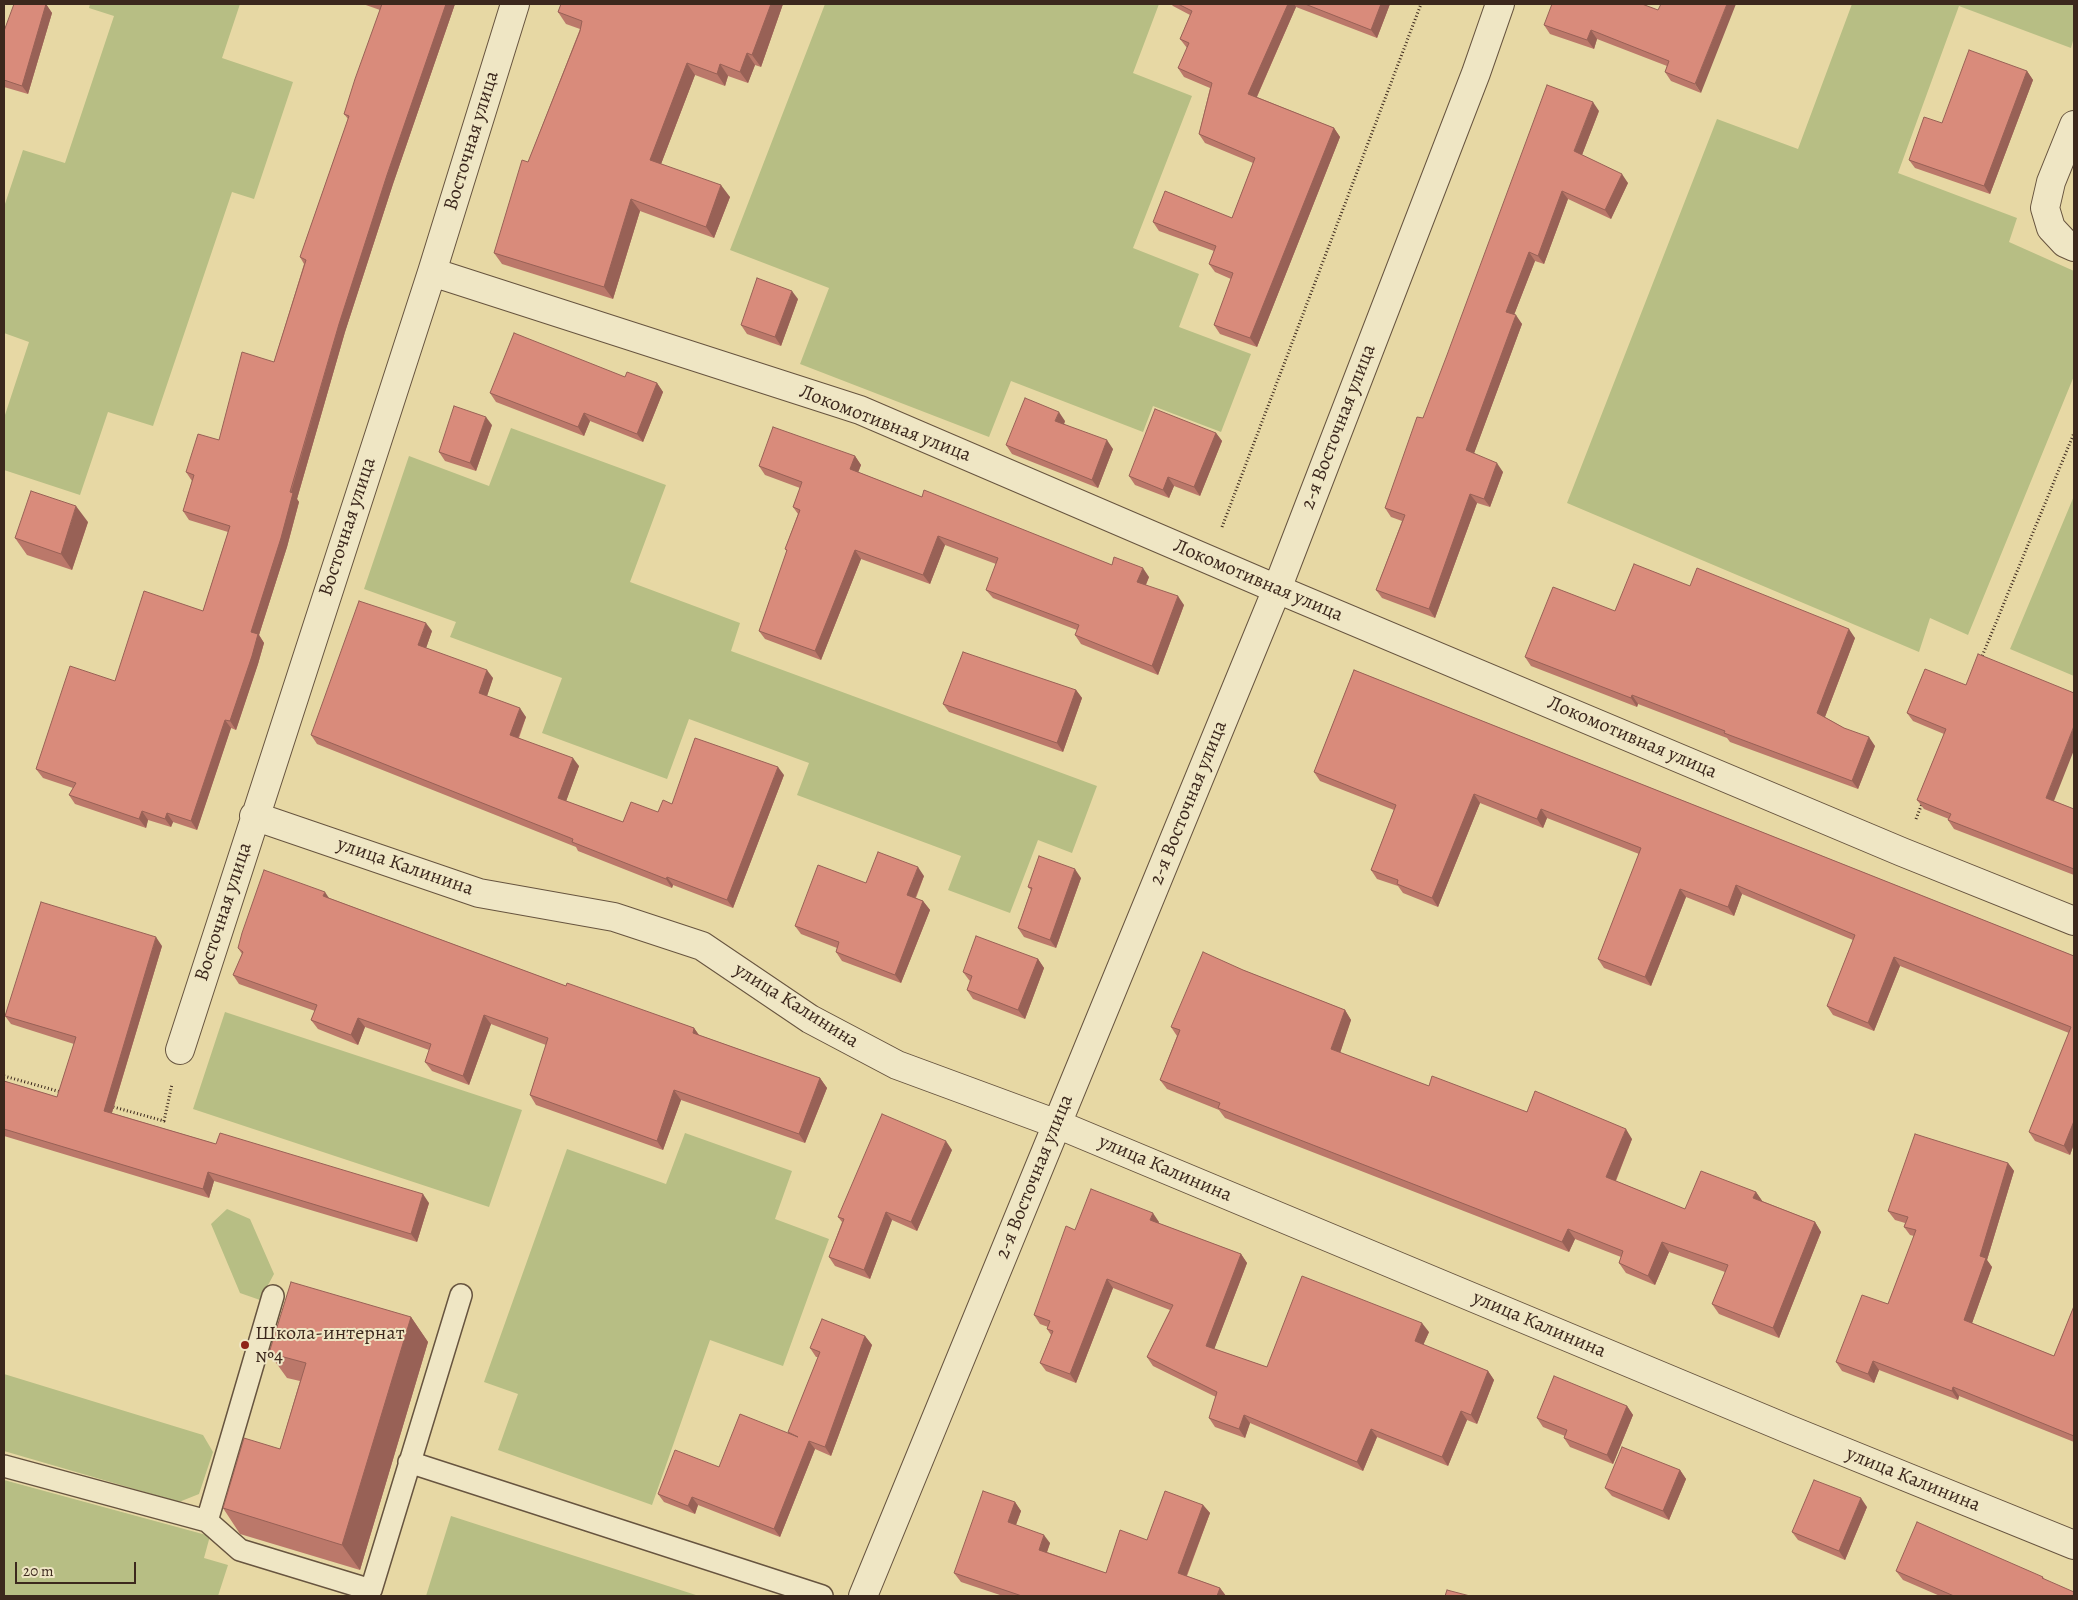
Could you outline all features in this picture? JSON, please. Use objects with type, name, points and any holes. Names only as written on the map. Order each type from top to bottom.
[{"type":"street","name":"Восточная улица","points":[[180,1050],[254,816],[432,272],[515,4]]},
{"type":"street","name":"2-я Восточная улица","points":[[863,1596],[1277,589],[1476,73],[1500,4]]},
{"type":"street","points":[[2074,125],[2051,182],[2045,208],[2050,228],[2064,243],[2074,247]]},
{"type":"street","name":"Локомотивная улица","points":[[432,272],[860,410],[1277,589],[1902,852],[2074,921]]},
{"type":"street","name":"улица Калинина","points":[[254,816],[479,893],[614,917],[702,946],[810,1019],[897,1065],[1057,1124],[1779,1425],[2074,1545]]},
{"type":"lane","points":[[4,1466],[206,1521],[240,1550],[371,1590],[461,1295]]},
{"type":"lane","points":[[206,1521],[273,1296]]},
{"type":"lane","points":[[409,1462],[822,1596]]},
{"type":"path","points":[[1209,560],[1421,4]]},
{"type":"path","points":[[1981,660],[2074,433]]},
{"type":"path","points":[[1902,852],[1925,797]]},
{"type":"path","points":[[107,1105],[164,1121],[180,1050]]},
{"type":"path","points":[[4,1076],[70,1094]]},
{"type":"green space","points":[[90,4],[240,4],[222,58],[293,82],[254,199],[232,192],[153,426],[108,412],[80,495],[4,470],[4,418],[29,342],[4,333],[4,207],[23,150],[65,163],[114,16],[89,8]]},
{"type":"green space","points":[[825,4],[1159,4],[1133,73],[1192,96],[1133,248],[1199,274],[1179,327],[1251,354],[1221,432],[1153,406],[1143,432],[1011,381],[989,437],[800,364],[829,288],[730,250]]},
{"type":"green space","points":[[1852,4],[2074,4],[2074,37],[2071,48],[1959,6],[1898,173],[2017,218],[2009,242],[2074,271],[2074,376],[1968,635],[1930,618],[1919,652],[1567,503],[1717,119],[1798,149]]},
{"type":"green space","points":[[511,428],[666,485],[630,582],[740,623],[731,651],[1097,786],[1072,853],[1038,840],[1010,913],[948,890],[961,856],[797,795],[809,763],[689,719],[667,779],[542,733],[562,678],[450,637],[456,622],[364,589],[409,456],[489,486]]},
{"type":"green space","points":[[2074,496],[2074,676],[2010,649]]},
{"type":"green space","points":[[225,1012],[522,1110],[489,1207],[193,1109]]},
{"type":"green space","points":[[685,1133],[792,1171],[775,1219],[829,1239],[783,1366],[710,1340],[652,1505],[498,1450],[518,1394],[484,1382],[567,1149],[666,1184]]},
{"type":"green space","points":[[227,1209],[250,1219],[274,1274],[260,1300],[240,1293],[211,1224]]},
{"type":"green space","points":[[4,1374],[203,1435],[213,1452],[199,1494],[179,1502],[4,1451]]},
{"type":"green space","points":[[4,1480],[210,1536],[204,1558],[228,1565],[218,1596],[4,1596]]},
{"type":"green space","points":[[451,1516],[699,1596],[426,1596]]},
{"type":"building","points":[[14,4],[46,4],[22,86],[4,80],[4,31]]},
{"type":"building","points":[[382,4],[446,4],[387,175],[339,324],[290,492],[293,493],[281,538],[251,632],[258,634],[252,656],[230,721],[225,720],[191,821],[167,813],[165,819],[142,811],[139,819],[69,795],[76,783],[36,769],[70,666],[115,681],[144,591],[203,611],[230,526],[183,511],[194,475],[186,472],[198,434],[219,440],[242,352],[274,362],[306,260],[300,257],[349,116],[344,114]]},
{"type":"building","points":[[561,4],[771,4],[752,55],[747,53],[740,72],[720,64],[717,74],[687,63],[650,160],[721,185],[706,227],[631,199],[604,287],[494,253],[522,160],[528,162],[580,31],[582,21],[558,12]]},
{"type":"building","points":[[1178,4],[1288,4],[1248,94],[1334,128],[1250,338],[1214,325],[1233,273],[1209,264],[1216,246],[1153,222],[1165,191],[1232,218],[1255,158],[1199,134],[1212,83],[1178,68],[1189,43],[1180,39],[1192,11]]},
{"type":"building","points":[[1305,4],[1381,4],[1371,30]]},
{"type":"building","points":[[1552,4],[1642,4],[1658,10],[1661,4],[1727,4],[1695,84],[1665,72],[1669,61],[1591,30],[1587,40],[1544,25]]},
{"type":"building","points":[[1969,50],[2027,71],[1984,186],[1909,160],[1924,117],[1942,123]]},
{"type":"building","points":[[1547,85],[1593,102],[1574,151],[1622,174],[1605,210],[1562,191],[1538,256],[1529,252],[1506,312],[1516,315],[1466,450],[1497,463],[1484,499],[1470,494],[1429,609],[1376,590],[1405,515],[1385,508],[1417,417],[1423,418]]},
{"type":"building","points":[[757,278],[792,291],[775,337],[741,325]]},
{"type":"building","points":[[514,333],[625,377],[627,372],[657,383],[637,434],[584,413],[578,427],[490,393]]},
{"type":"building","points":[[1025,398],[1059,412],[1055,421],[1107,440],[1092,480],[1006,445]]},
{"type":"building","points":[[454,406],[486,417],[470,463],[439,452]]},
{"type":"building","points":[[1155,409],[1216,433],[1194,487],[1168,477],[1163,490],[1129,476]]},
{"type":"building","points":[[773,427],[855,456],[850,469],[922,497],[924,490],[1112,565],[1114,557],[1143,568],[1137,582],[1178,596],[1152,666],[1075,635],[1079,625],[986,590],[998,558],[938,536],[923,575],[855,550],[815,651],[759,631],[787,550],[785,549],[800,510],[793,507],[802,482],[759,466]]},
{"type":"building","points":[[31,491],[76,506],[61,554],[15,538]]},
{"type":"building","points":[[1634,564],[1690,586],[1697,568],[1849,629],[1817,713],[1844,728],[1869,737],[1852,781],[1724,733],[1725,731],[1632,695],[1631,698],[1525,657],[1553,587],[1615,611]]},
{"type":"building","points":[[359,601],[426,623],[418,645],[487,670],[479,693],[520,708],[510,735],[573,758],[558,798],[623,822],[631,802],[658,812],[663,800],[672,804],[695,738],[778,767],[727,900],[667,877],[666,879],[572,842],[573,839],[311,735]]},
{"type":"building","points":[[963,652],[1076,690],[1057,743],[943,704]]},
{"type":"building","points":[[1978,654],[2074,693],[2074,726],[2046,798],[2074,809],[2074,869],[1948,820],[1951,814],[1917,800],[1946,729],[1907,713],[1925,669],[1966,685]]},
{"type":"building","points":[[1354,670],[2074,956],[2074,1121],[2064,1146],[2029,1132],[2071,1027],[1894,957],[1868,1023],[1827,1006],[1855,935],[1736,885],[1728,907],[1680,889],[1645,977],[1598,959],[1641,848],[1541,809],[1537,819],[1474,794],[1432,898],[1397,884],[1398,880],[1371,870],[1396,805],[1314,772]]},
{"type":"building","points":[[878,852],[918,867],[907,895],[923,901],[895,975],[836,952],[839,942],[795,926],[818,865],[866,883]]},
{"type":"building","points":[[1039,856],[1075,869],[1050,940],[1018,928],[1032,888],[1028,887]]},
{"type":"building","points":[[264,870],[325,892],[323,896],[566,986],[567,983],[694,1028],[693,1033],[820,1078],[799,1134],[674,1090],[657,1141],[530,1095],[548,1038],[484,1015],[463,1076],[425,1062],[431,1044],[358,1018],[351,1035],[311,1020],[317,1005],[233,975],[243,952],[238,948],[242,933]]},
{"type":"building","points":[[41,902],[156,937],[104,1111],[216,1144],[220,1133],[423,1194],[411,1234],[208,1172],[203,1189],[4,1129],[4,1081],[57,1097],[76,1037],[5,1016]]},
{"type":"building","points":[[976,936],[1038,959],[1018,1010],[967,990],[972,976],[963,972]]},
{"type":"building","points":[[1203,952],[1243,970],[1345,1010],[1331,1049],[1429,1086],[1432,1076],[1527,1112],[1535,1091],[1626,1129],[1606,1177],[1685,1209],[1701,1171],[1756,1192],[1753,1198],[1815,1222],[1773,1328],[1712,1304],[1728,1265],[1662,1242],[1648,1276],[1619,1263],[1623,1251],[1568,1229],[1562,1242],[1218,1108],[1220,1103],[1160,1080],[1180,1030],[1171,1027]]},
{"type":"building","points":[[882,1114],[946,1141],[911,1222],[886,1212],[864,1270],[829,1257],[844,1219],[838,1217]]},
{"type":"building","points":[[1915,1134],[2008,1163],[1980,1256],[1986,1258],[1964,1320],[2054,1356],[2074,1306],[2074,1436],[1953,1387],[1952,1391],[1873,1361],[1868,1374],[1836,1362],[1862,1295],[1888,1304],[1916,1230],[1904,1227],[1908,1217],[1888,1211]]},
{"type":"building","points":[[1091,1189],[1153,1213],[1150,1220],[1241,1254],[1206,1346],[1267,1367],[1302,1276],[1422,1323],[1415,1341],[1488,1371],[1471,1415],[1461,1411],[1442,1457],[1371,1429],[1357,1462],[1244,1415],[1239,1429],[1209,1418],[1217,1392],[1147,1357],[1173,1305],[1107,1279],[1070,1374],[1040,1363],[1053,1331],[1047,1329],[1050,1321],[1034,1315],[1066,1226],[1075,1230]]},
{"type":"building","points":[[291,1282],[411,1317],[342,1545],[223,1508],[244,1438],[280,1449],[306,1363],[269,1353]]},
{"type":"building","points":[[822,1319],[865,1336],[825,1447],[809,1441],[774,1529],[692,1497],[688,1506],[658,1494],[675,1450],[719,1467],[740,1414],[798,1437],[788,1432],[820,1352],[810,1348]]},
{"type":"building","points":[[1554,1376],[1627,1406],[1607,1455],[1564,1438],[1567,1430],[1537,1418]]},
{"type":"building","points":[[1622,1447],[1680,1470],[1663,1511],[1605,1488]]},
{"type":"building","points":[[1814,1480],[1861,1498],[1839,1551],[1792,1532]]},
{"type":"building","points":[[983,1491],[1015,1502],[1008,1522],[1044,1535],[1039,1550],[1106,1573],[1120,1530],[1147,1540],[1165,1491],[1203,1505],[1178,1573],[1220,1588],[1217,1596],[1022,1596],[954,1573]]},
{"type":"building","points":[[1917,1522],[2043,1577],[2074,1592],[2074,1596],[1954,1596],[1896,1571]]},
{"type":"building","points":[[1447,1590],[1470,1596],[1445,1596]]},
{"type":"place","name":"Школа-интернат №4","points":[[245,1345]]}]
